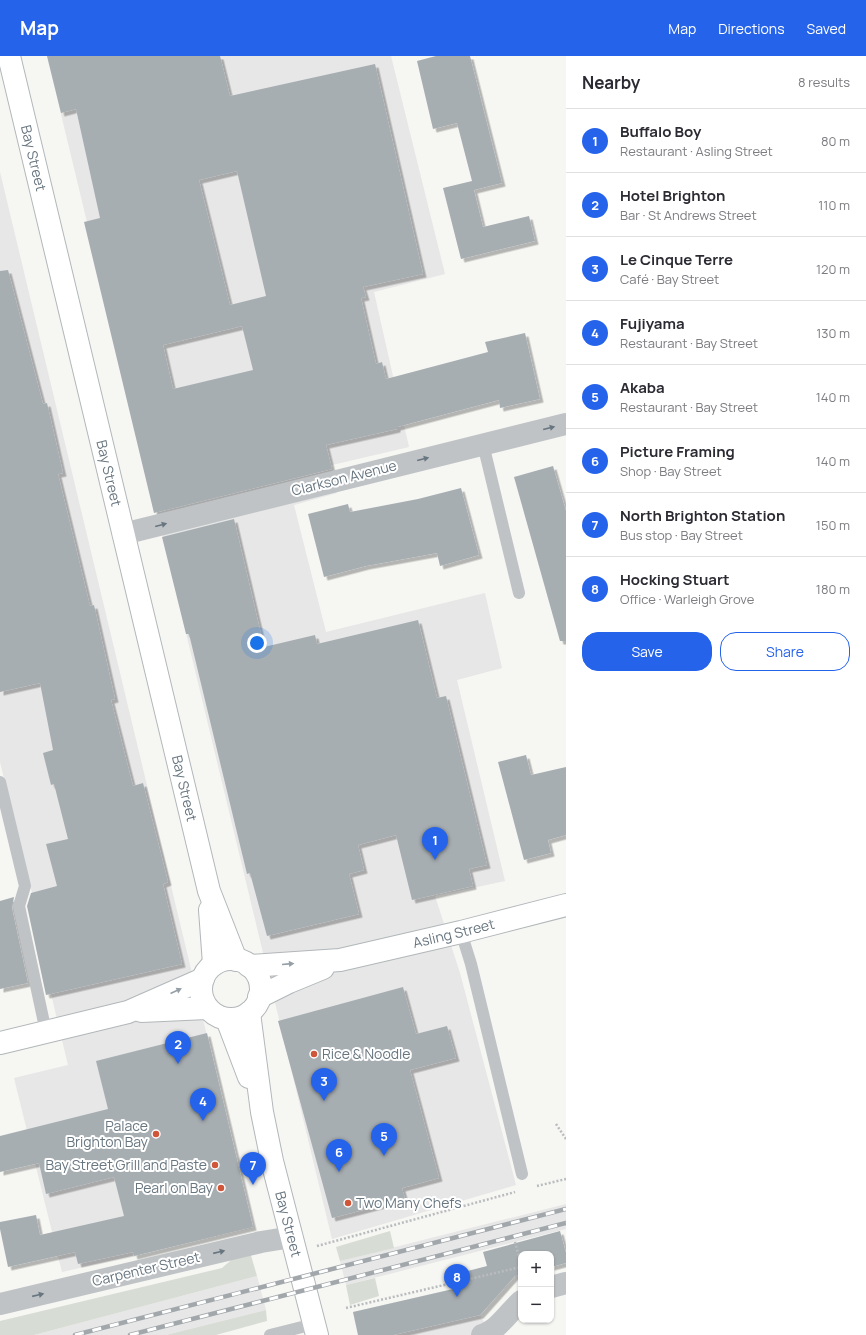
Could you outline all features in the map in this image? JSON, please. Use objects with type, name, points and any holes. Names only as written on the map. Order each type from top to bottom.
[{"type":"street","name":"Bay Street","points":[[9,56],[209,891],[243,963]]},
{"type":"street","name":"Clarkson Avenue","points":[[123,534],[566,424]]},
{"type":"street","name":"Bay Street","points":[[208,972],[209,891]]},
{"type":"street","name":"Asling Street","points":[[243,963],[282,965],[340,960],[461,932],[566,905]]},
{"type":"street","points":[[128,1012],[208,972],[221,961],[228,959],[243,963],[255,973],[259,980],[261,988],[254,1005],[235,1019],[227,1019],[213,1014],[207,1008],[202,999],[200,989],[208,972]]},
{"type":"street","name":"Asling Street","points":[[254,1005],[289,982],[340,960]]},
{"type":"street","name":"Bay Street","points":[[254,1005],[262,1112],[272,1161],[315,1329]]},
{"type":"street","points":[[0,1043],[128,1012],[207,1008]]},
{"type":"street","name":"Bay Street","points":[[227,1019],[262,1112]]},
{"type":"street","name":"Carpenter Street","points":[[0,1304],[261,1242],[294,1244]]},
{"type":"street","points":[[554,1286],[566,1283]]},
{"type":"street","points":[[487,1334],[518,1304]]},
{"type":"lane","points":[[483,444],[519,593]]},
{"type":"lane","points":[[0,782],[25,886],[19,906],[46,1032]]},
{"type":"lane","points":[[461,932],[471,964],[522,1174]]},
{"type":"lane","points":[[270,1335],[315,1329]]},
{"type":"path","points":[[556,1124],[566,1139]]},
{"type":"path","points":[[533,1188],[566,1179]]},
{"type":"path","points":[[294,1244],[518,1191]]},
{"type":"path","points":[[515,1242],[518,1254]]},
{"type":"path","points":[[346,1308],[518,1267]]},
{"type":"shaded area","points":[[47,56],[391,56],[445,274],[374,292],[409,447],[332,465],[337,493],[294,505],[326,632],[485,593],[502,668],[457,680],[505,881],[435,896],[460,973],[516,1185],[332,1239]]},
{"type":"shaded area","points":[[0,172],[253,1228],[62,1272],[14,1078],[68,1065],[41,952],[42,934],[0,762]]},
{"type":"shaded area","points":[[566,1204],[566,1229],[346,1285],[340,1261]]},
{"type":"shaded area","points":[[390,1231],[394,1248],[340,1261],[336,1247]]},
{"type":"shaded area","points":[[250,1252],[257,1276],[34,1335],[0,1335],[0,1321],[222,1268],[237,1255]]},
{"type":"shaded area","points":[[257,1276],[266,1310],[166,1335],[34,1335]]},
{"type":"shaded area","points":[[509,1276],[510,1282],[480,1315],[491,1335],[358,1335],[353,1312]]},
{"type":"shaded area","points":[[375,1278],[379,1296],[350,1305],[346,1285]]},
{"type":"shaded area","points":[[266,1310],[267,1321],[216,1335],[166,1335]]},
{"type":"building","points":[[47,56],[220,56],[230,96],[375,64],[423,274],[363,287],[366,297],[361,298],[376,364],[382,362],[386,379],[488,352],[485,342],[525,333],[540,399],[500,408],[499,400],[397,427],[397,429],[326,445],[332,469],[154,513],[84,222],[100,218],[76,109],[61,113]],"holes":[[[237,171],[266,296],[230,305],[199,180]],[[242,326],[253,370],[173,389],[163,345]]]},
{"type":"building","points":[[436,56],[470,56],[502,183],[474,190],[483,227],[529,216],[535,241],[461,259],[443,188],[472,181],[457,123],[433,129],[417,61]]},
{"type":"building","points":[[8,270],[43,404],[47,403],[63,473],[58,474],[90,606],[94,605],[115,699],[111,700],[133,786],[143,783],[168,882],[163,884],[182,964],[46,995],[27,906],[31,893],[57,886],[46,844],[68,839],[54,784],[51,785],[43,753],[53,750],[40,683],[0,692],[0,271]]},
{"type":"building","points":[[553,466],[566,511],[566,641],[560,641],[514,477]]},
{"type":"building","points":[[461,488],[479,555],[440,566],[437,553],[366,566],[324,577],[308,514],[348,504],[350,512],[418,499]]},
{"type":"building","points":[[234,519],[264,647],[315,635],[317,644],[418,620],[437,698],[446,696],[487,865],[469,869],[473,886],[412,900],[396,835],[358,845],[364,870],[349,874],[359,914],[267,936],[250,873],[247,874],[189,634],[186,634],[162,537]]},
{"type":"building","points":[[526,755],[531,775],[566,767],[566,835],[548,840],[551,853],[524,860],[498,762]]},
{"type":"building","points":[[14,897],[12,908],[28,983],[0,989],[0,901]]},
{"type":"building","points":[[403,987],[416,1034],[447,1026],[456,1058],[410,1070],[439,1178],[402,1188],[405,1199],[332,1218],[278,1021]]},
{"type":"building","points":[[207,1033],[253,1227],[134,1256],[133,1252],[78,1264],[75,1252],[8,1267],[0,1229],[0,1222],[36,1215],[40,1235],[124,1216],[114,1177],[46,1194],[39,1163],[0,1172],[0,1136],[108,1109],[96,1061]]},
{"type":"building","points":[[560,1231],[566,1253],[566,1263],[554,1266],[554,1251],[518,1251],[518,1276],[515,1276],[480,1315],[393,1335],[358,1335],[353,1312],[462,1287],[460,1273],[487,1266],[483,1252]]},
{"type":"railway","points":[[75,1335],[566,1209]]},
{"type":"railway","points":[[130,1335],[566,1223]]},
{"type":"place","name":"Buffalo Boy","points":[[435,860]]},
{"type":"place","name":"Rice & Noodle","points":[[314,1054]]},
{"type":"place","name":"Hotel Brighton","points":[[178,1064]]},
{"type":"place","name":"Le Cinque Terre","points":[[324,1101]]},
{"type":"place","name":"Fujiyama","points":[[203,1121]]},
{"type":"place","name":"Palace Brighton Bay","points":[[156,1134]]},
{"type":"place","name":"Akaba","points":[[384,1156]]},
{"type":"place","name":"Bay Street Grill and Paste","points":[[215,1165]]},
{"type":"place","name":"Picture Framing","points":[[339,1172]]},
{"type":"place","name":"North Brighton Station","points":[[253,1185]]},
{"type":"place","name":"Pearl on Bay","points":[[221,1188]]},
{"type":"place","name":"Two Many Chefs","points":[[348,1203]]},
{"type":"place","name":"Hocking Stuart","points":[[457,1297]]}]
